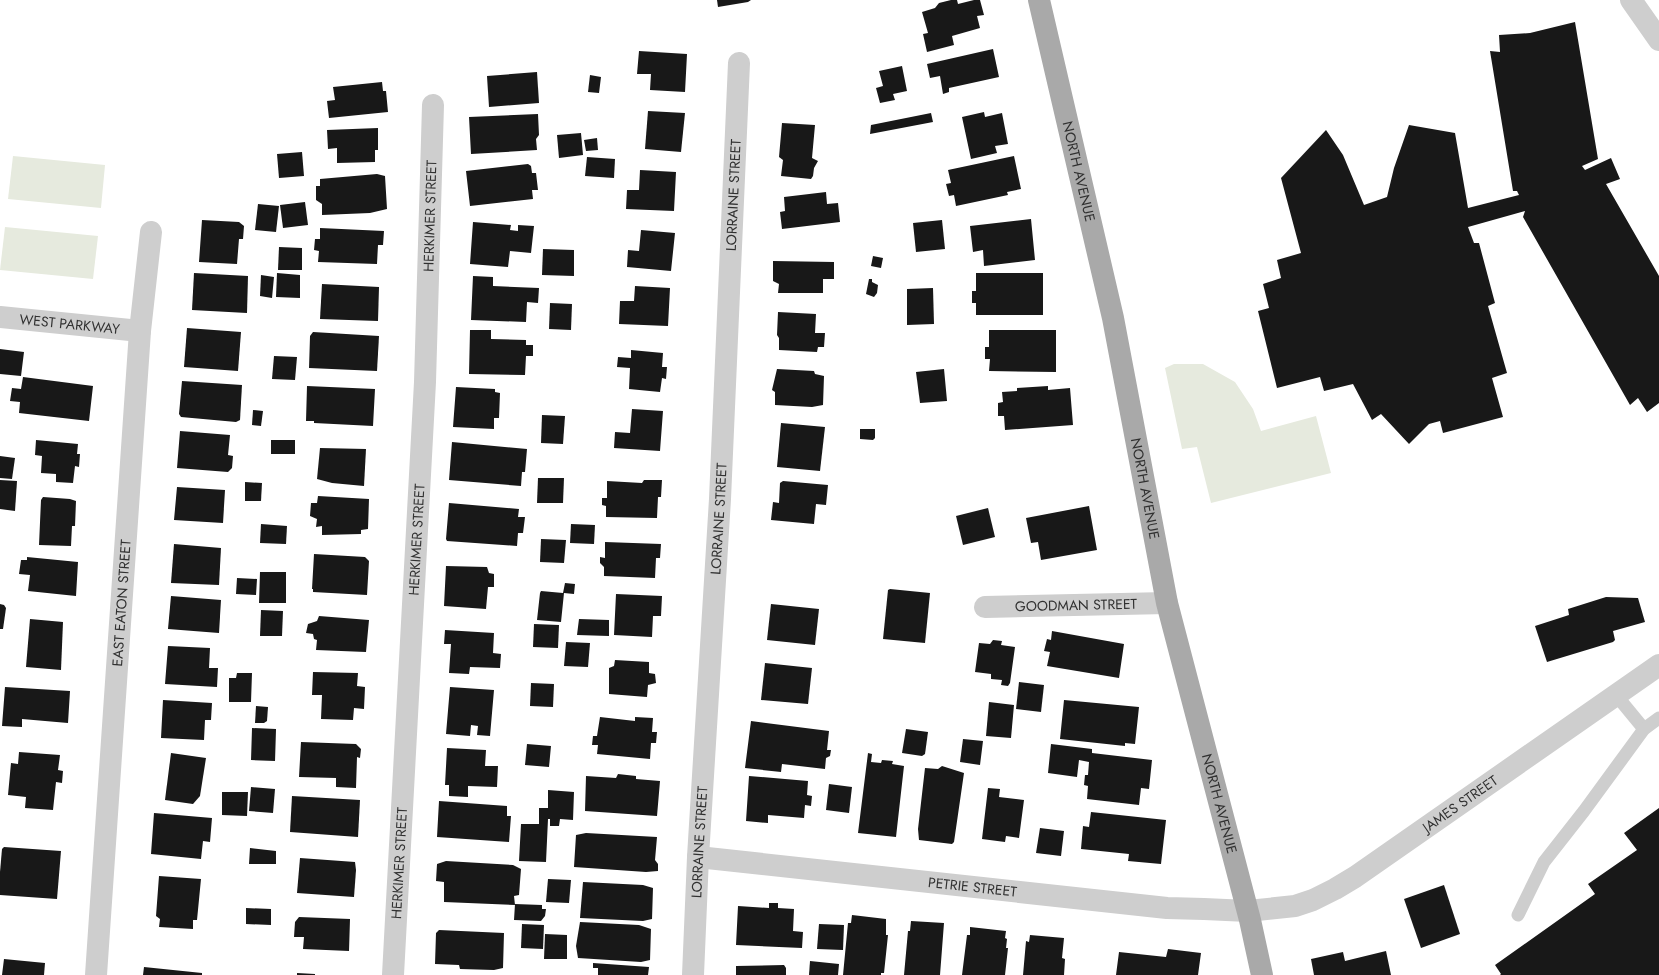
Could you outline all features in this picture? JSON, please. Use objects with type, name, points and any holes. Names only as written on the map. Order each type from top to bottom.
[{"type":"main road","name":"NORTH AVENUE","points":[[1039,0],[1113,318],[1167,603],[1248,910],[1262,975]]},
{"type":"street","points":[[1631,0],[1659,40]]},
{"type":"street","name":"LORRAINE STREET","points":[[693,975],[698,857],[720,499],[739,63]]},
{"type":"street","name":"HERKIMER STREET","points":[[392,975],[425,382],[433,105]]},
{"type":"street","name":"EAST EATON STREET","points":[[96,975],[140,331],[151,232]]},
{"type":"street","name":"WEST PARKWAY","points":[[0,318],[140,331]]},
{"type":"street","name":"GOODMAN STREET","points":[[985,606],[1167,603]]},
{"type":"street","name":"JAMES STREET","points":[[1248,910],[1295,906],[1313,900],[1335,889],[1659,665]]},
{"type":"street","name":"PETRIE STREET","points":[[698,857],[1167,908],[1248,910]]},
{"type":"lane","points":[[1616,695],[1644,730]]},
{"type":"lane","points":[[1518,915],[1544,862],[1644,730],[1659,718]]},
{"type":"shaded area","points":[[13,156],[105,165],[101,208],[8,199]]},
{"type":"shaded area","points":[[5,227],[98,236],[93,279],[0,270]]},
{"type":"shaded area","points":[[1174,364],[1203,364],[1235,382],[1253,409],[1261,431],[1316,416],[1331,473],[1211,503],[1197,447],[1182,449],[1165,368]]},
{"type":"building","points":[[717,0],[751,0],[748,2],[718,7]]},
{"type":"building","points":[[957,0],[958,4],[980,0],[984,15],[977,16],[980,28],[952,36],[954,45],[927,52],[923,34],[928,33],[922,12],[935,8],[939,3]]},
{"type":"building","points":[[1575,22],[1598,159],[1582,166],[1585,170],[1611,158],[1620,179],[1606,184],[1659,276],[1659,403],[1647,412],[1638,398],[1630,405],[1523,217],[1525,211],[1468,227],[1474,243],[1479,243],[1495,303],[1488,306],[1507,373],[1492,378],[1503,417],[1443,433],[1440,421],[1429,424],[1409,444],[1381,414],[1372,420],[1353,384],[1324,391],[1320,377],[1277,388],[1258,311],[1269,308],[1263,284],[1281,278],[1277,260],[1301,253],[1281,178],[1326,130],[1343,155],[1364,205],[1387,197],[1394,168],[1409,125],[1455,133],[1468,208],[1519,195],[1517,191],[1513,191],[1490,51],[1500,52],[1499,35],[1530,33]]},
{"type":"building","points":[[993,49],[999,77],[949,88],[949,92],[943,94],[940,76],[930,78],[927,64]]},
{"type":"building","points":[[639,51],[687,54],[685,92],[650,90],[651,74],[637,74]]},
{"type":"building","points":[[902,66],[907,91],[893,94],[895,100],[880,103],[876,88],[883,86],[879,71]]},
{"type":"building","points":[[537,72],[539,103],[489,107],[487,76]]},
{"type":"building","points":[[590,75],[601,77],[599,93],[588,92]]},
{"type":"building","points":[[382,82],[383,91],[386,91],[388,112],[329,118],[327,101],[335,100],[333,87]]},
{"type":"building","points":[[648,111],[685,113],[681,152],[645,149]]},
{"type":"building","points":[[984,112],[985,117],[1002,113],[1008,144],[995,146],[997,153],[971,159],[962,117]]},
{"type":"building","points":[[931,113],[933,122],[870,134],[871,125]]},
{"type":"building","points":[[538,114],[539,135],[536,139],[537,150],[471,154],[469,117]]},
{"type":"building","points":[[782,123],[815,125],[812,158],[818,161],[811,179],[781,176],[783,160],[779,157]]},
{"type":"building","points":[[378,128],[378,150],[375,150],[375,162],[337,163],[337,148],[328,149],[327,130]]},
{"type":"building","points":[[581,133],[583,155],[559,158],[557,135]]},
{"type":"building","points":[[597,138],[598,150],[586,151],[584,140]]},
{"type":"building","points":[[302,152],[304,176],[279,178],[277,154]]},
{"type":"building","points":[[1014,156],[1021,189],[1007,192],[1008,195],[956,206],[954,195],[949,196],[946,184],[951,183],[948,170]]},
{"type":"building","points":[[587,157],[615,159],[614,178],[585,176]]},
{"type":"building","points":[[528,164],[531,166],[532,173],[536,173],[538,190],[532,190],[533,199],[470,206],[466,171]]},
{"type":"building","points":[[640,170],[676,172],[674,211],[626,209],[627,190],[639,190]]},
{"type":"building","points":[[377,174],[385,176],[387,209],[370,213],[322,215],[322,204],[316,200],[316,186],[320,186],[320,179]]},
{"type":"building","points":[[826,192],[827,204],[838,203],[840,222],[782,229],[780,212],[785,211],[784,197]]},
{"type":"building","points":[[305,202],[308,225],[283,228],[280,205]]},
{"type":"building","points":[[258,204],[279,206],[276,232],[255,230]]},
{"type":"building","points":[[1031,219],[1035,260],[984,266],[983,250],[973,252],[970,226]]},
{"type":"building","points":[[202,220],[239,222],[244,226],[243,239],[239,239],[237,264],[199,262]]},
{"type":"building","points":[[942,220],[945,249],[916,252],[913,223]]},
{"type":"building","points":[[473,222],[511,225],[510,230],[518,231],[518,225],[534,226],[531,253],[510,251],[508,267],[470,264]]},
{"type":"building","points":[[320,228],[384,231],[383,245],[378,245],[377,264],[318,262],[319,251],[314,250],[315,239],[320,239]]},
{"type":"building","points":[[641,230],[675,233],[671,271],[627,267],[628,250],[639,251]]},
{"type":"building","points":[[279,247],[302,248],[302,270],[278,270]]},
{"type":"building","points":[[543,249],[574,250],[574,276],[542,275]]},
{"type":"building","points":[[873,256],[883,258],[881,268],[871,266]]},
{"type":"building","points":[[773,261],[834,262],[834,279],[823,279],[823,293],[778,293],[779,284],[773,281]]},
{"type":"building","points":[[194,273],[248,276],[247,313],[192,310]]},
{"type":"building","points":[[277,273],[300,275],[300,298],[276,297]]},
{"type":"building","points":[[976,273],[1043,273],[1043,315],[976,315],[976,303],[972,303],[972,291],[976,291]]},
{"type":"building","points":[[261,275],[274,277],[272,298],[260,296]]},
{"type":"building","points":[[473,276],[493,277],[493,286],[539,288],[538,303],[527,302],[526,322],[471,320]]},
{"type":"building","points":[[869,279],[872,279],[872,282],[878,285],[877,293],[874,297],[866,294]]},
{"type":"building","points":[[322,284],[379,287],[378,321],[320,319]]},
{"type":"building","points":[[635,286],[670,288],[668,326],[619,324],[620,301],[634,301]]},
{"type":"building","points":[[933,288],[934,324],[907,325],[907,289]]},
{"type":"building","points":[[550,303],[572,304],[571,330],[549,329]]},
{"type":"building","points":[[778,312],[816,314],[815,333],[825,333],[824,347],[818,347],[817,352],[779,350],[779,338],[777,335]]},
{"type":"building","points":[[187,328],[241,332],[238,371],[184,367]]},
{"type":"building","points":[[470,330],[491,330],[491,339],[526,340],[526,345],[533,345],[533,356],[526,356],[525,375],[469,374]]},
{"type":"building","points":[[989,330],[1056,330],[1056,372],[989,371],[990,359],[985,359],[985,347],[989,347]]},
{"type":"building","points":[[313,332],[379,336],[377,371],[309,368],[310,336]]},
{"type":"building","points":[[0,349],[24,352],[21,376],[0,374]]},
{"type":"building","points":[[631,350],[663,353],[662,367],[667,367],[666,379],[662,378],[660,392],[629,389],[630,368],[617,367],[618,357],[631,358]]},
{"type":"building","points":[[274,356],[297,357],[295,380],[272,379]]},
{"type":"building","points":[[777,369],[814,371],[815,374],[824,376],[823,405],[812,407],[775,405],[775,392],[772,390]]},
{"type":"building","points":[[944,369],[947,401],[920,403],[916,372]]},
{"type":"building","points":[[23,377],[93,386],[89,421],[19,413],[20,402],[10,401],[12,388],[21,389]]},
{"type":"building","points":[[182,381],[242,385],[240,420],[236,422],[181,417],[179,414]]},
{"type":"building","points":[[307,386],[375,389],[373,426],[314,423],[314,421],[306,421]]},
{"type":"building","points":[[1048,386],[1048,390],[1070,388],[1073,425],[1005,430],[1004,416],[998,416],[998,403],[1003,402],[1002,392],[1017,391],[1017,388]]},
{"type":"building","points":[[456,387],[495,389],[495,392],[500,393],[499,418],[494,418],[494,429],[453,427]]},
{"type":"building","points":[[632,409],[663,411],[660,451],[614,448],[615,432],[630,433]]},
{"type":"building","points":[[253,410],[263,411],[261,426],[252,425]]},
{"type":"building","points":[[542,415],[565,416],[563,444],[541,443]]},
{"type":"building","points":[[781,423],[825,427],[820,471],[777,467]]},
{"type":"building","points":[[860,429],[875,429],[875,438],[873,440],[860,439]]},
{"type":"building","points":[[180,431],[230,435],[228,455],[233,456],[232,468],[228,472],[177,468]]},
{"type":"building","points":[[36,440],[78,444],[77,454],[80,454],[79,467],[75,466],[73,483],[56,482],[56,474],[41,473],[42,456],[35,455]]},
{"type":"building","points":[[271,440],[295,440],[295,454],[271,454]]},
{"type":"building","points":[[452,442],[527,449],[525,472],[522,472],[521,486],[449,480]]},
{"type":"building","points":[[320,448],[366,449],[364,486],[332,483],[317,479]]},
{"type":"building","points":[[0,456],[15,458],[12,479],[0,478]]},
{"type":"building","points":[[538,478],[564,478],[563,503],[537,503]]},
{"type":"building","points":[[0,480],[17,481],[15,511],[0,509]]},
{"type":"building","points":[[644,480],[662,480],[661,497],[658,497],[657,518],[606,517],[606,506],[602,505],[602,498],[607,498],[607,481],[642,483]]},
{"type":"building","points":[[783,481],[828,485],[826,505],[816,504],[814,524],[771,520],[773,502],[779,503],[780,483]]},
{"type":"building","points":[[245,482],[262,483],[261,501],[245,501]]},
{"type":"building","points":[[177,487],[225,490],[223,523],[174,520]]},
{"type":"building","points":[[318,496],[369,499],[368,529],[361,530],[361,534],[322,535],[322,526],[316,527],[317,519],[310,516],[311,503],[317,503]]},
{"type":"building","points":[[43,497],[70,499],[76,501],[75,526],[72,526],[71,546],[39,545],[41,500]]},
{"type":"building","points":[[449,503],[519,509],[518,517],[525,517],[523,533],[518,533],[517,546],[447,541]]},
{"type":"building","points":[[1089,506],[1097,550],[1041,560],[1038,542],[1031,543],[1026,518]]},
{"type":"building","points":[[988,508],[995,537],[963,545],[956,516]]},
{"type":"building","points":[[261,524],[287,526],[286,544],[260,543]]},
{"type":"building","points":[[571,524],[595,525],[594,544],[570,543]]},
{"type":"building","points":[[541,539],[566,540],[564,563],[540,562]]},
{"type":"building","points":[[605,542],[661,544],[660,558],[656,558],[655,578],[604,576],[604,567],[600,563],[600,557],[605,558]]},
{"type":"building","points":[[174,544],[221,548],[219,585],[171,583]]},
{"type":"building","points":[[314,554],[365,557],[369,561],[367,595],[313,592]]},
{"type":"building","points":[[27,557],[78,562],[76,596],[28,591],[30,575],[19,574],[21,560],[27,560]]},
{"type":"building","points":[[446,566],[487,567],[489,573],[494,574],[494,587],[488,587],[486,609],[444,606]]},
{"type":"building","points":[[260,572],[286,572],[286,603],[259,603]]},
{"type":"building","points":[[237,578],[257,579],[256,595],[236,594]]},
{"type":"building","points":[[565,583],[575,584],[574,594],[564,593],[561,622],[537,620],[541,591],[563,593]]},
{"type":"building","points":[[888,590],[930,593],[925,643],[883,639]]},
{"type":"building","points":[[616,594],[662,596],[661,616],[653,616],[652,637],[614,635]]},
{"type":"building","points":[[171,596],[221,600],[219,633],[168,629]]},
{"type":"building","points":[[1606,597],[1638,598],[1645,622],[1613,631],[1615,640],[1613,642],[1547,662],[1535,626],[1569,615],[1568,609]]},
{"type":"building","points":[[0,604],[4,605],[6,608],[3,629],[0,629]]},
{"type":"building","points":[[771,604],[819,609],[815,645],[767,640]]},
{"type":"building","points":[[261,610],[283,611],[282,636],[260,636]]},
{"type":"building","points":[[319,616],[369,620],[366,652],[316,650],[317,640],[314,639],[313,634],[306,633],[308,624],[317,621]]},
{"type":"building","points":[[30,619],[63,622],[61,670],[26,667]]},
{"type":"building","points":[[579,619],[609,620],[609,636],[577,635]]},
{"type":"building","points":[[534,624],[559,625],[558,648],[533,647]]},
{"type":"building","points":[[445,630],[494,633],[493,653],[501,654],[500,668],[470,667],[469,674],[449,673],[451,644],[444,644]]},
{"type":"building","points":[[1052,631],[1124,644],[1119,678],[1047,666],[1050,652],[1044,651],[1047,639],[1051,640]]},
{"type":"building","points":[[993,640],[1002,641],[1001,645],[1015,647],[1010,683],[1008,686],[1001,685],[1002,680],[991,679],[991,674],[975,672],[979,643],[990,644]]},
{"type":"building","points":[[566,642],[590,643],[588,667],[564,666]]},
{"type":"building","points":[[168,646],[210,648],[209,668],[218,668],[217,687],[165,684]]},
{"type":"building","points":[[615,660],[649,662],[649,673],[655,674],[656,683],[648,685],[647,697],[609,694],[609,668],[614,666]]},
{"type":"building","points":[[765,663],[812,668],[808,704],[761,700]]},
{"type":"building","points":[[313,672],[358,673],[357,686],[365,687],[364,709],[354,708],[353,720],[321,719],[322,695],[312,695]]},
{"type":"building","points":[[237,673],[252,673],[251,702],[229,702],[229,678],[236,678]]},
{"type":"building","points":[[1019,682],[1044,685],[1041,712],[1016,709]]},
{"type":"building","points":[[531,683],[554,684],[553,707],[530,706]]},
{"type":"building","points":[[5,687],[70,691],[68,723],[22,719],[22,727],[2,726]]},
{"type":"building","points":[[450,687],[494,690],[490,736],[477,735],[478,726],[471,725],[470,736],[446,734]]},
{"type":"building","points":[[163,700],[212,703],[211,720],[205,720],[204,740],[161,738]]},
{"type":"building","points":[[1064,700],[1139,707],[1135,744],[1125,743],[1125,746],[1060,739]]},
{"type":"building","points":[[989,702],[1014,705],[1011,738],[986,736]]},
{"type":"building","points":[[256,706],[268,707],[267,721],[264,723],[255,723]]},
{"type":"building","points":[[600,717],[635,721],[635,717],[653,718],[652,732],[657,732],[656,743],[651,743],[650,759],[597,754],[598,745],[592,745],[593,736],[597,736]]},
{"type":"building","points":[[751,721],[829,731],[827,750],[831,750],[830,756],[826,758],[825,769],[782,764],[781,772],[745,768]]},
{"type":"building","points":[[252,728],[276,729],[275,761],[251,760]]},
{"type":"building","points":[[906,729],[928,732],[925,754],[922,756],[902,753]]},
{"type":"building","points":[[963,739],[983,741],[980,765],[960,762]]},
{"type":"building","points":[[301,742],[356,744],[361,749],[360,758],[357,757],[356,788],[336,787],[336,778],[299,777]]},
{"type":"building","points":[[527,744],[551,746],[549,767],[525,765]]},
{"type":"building","points":[[1051,744],[1092,749],[1092,753],[1152,760],[1149,789],[1141,788],[1139,805],[1087,799],[1088,786],[1084,785],[1085,775],[1088,775],[1089,762],[1079,760],[1077,777],[1048,773]]},
{"type":"building","points":[[447,748],[486,750],[485,766],[498,766],[497,787],[468,786],[468,797],[449,796],[449,785],[445,785]]},
{"type":"building","points":[[19,752],[60,755],[58,770],[63,771],[62,783],[56,782],[53,810],[25,808],[26,797],[8,795],[11,763],[18,764]]},
{"type":"building","points":[[171,753],[206,758],[200,796],[193,804],[165,800]]},
{"type":"building","points":[[868,753],[872,754],[871,762],[881,763],[882,760],[893,761],[892,764],[904,766],[896,837],[858,833]]},
{"type":"building","points":[[942,766],[964,773],[954,842],[952,844],[919,840],[918,829],[925,768],[938,769]]},
{"type":"building","points":[[618,774],[636,776],[636,779],[660,781],[657,816],[585,811],[586,776],[616,778]]},
{"type":"building","points":[[749,776],[808,781],[807,795],[812,796],[811,806],[805,805],[804,818],[768,815],[768,823],[746,821]]},
{"type":"building","points":[[829,784],[852,787],[849,813],[826,810]]},
{"type":"building","points":[[251,787],[275,789],[273,813],[249,811]]},
{"type":"building","points":[[988,788],[1000,789],[999,797],[1024,800],[1019,838],[1006,836],[1005,842],[982,839]]},
{"type":"building","points":[[548,790],[574,792],[573,820],[560,819],[559,826],[550,826],[550,819],[548,819],[546,862],[519,861],[521,824],[539,824],[539,808],[548,808]]},
{"type":"building","points":[[222,792],[248,792],[247,816],[222,815]]},
{"type":"building","points":[[292,796],[360,800],[358,837],[290,832]]},
{"type":"building","points":[[439,801],[507,806],[507,816],[511,816],[509,842],[437,837]]},
{"type":"building","points":[[1659,808],[1659,975],[1500,975],[1501,974],[1495,965],[1595,894],[1588,884],[1637,850],[1624,833]]},
{"type":"building","points":[[1091,812],[1166,820],[1161,864],[1128,861],[1129,854],[1081,849],[1083,826],[1089,827]]},
{"type":"building","points":[[154,813],[212,818],[210,842],[203,841],[201,859],[151,854]]},
{"type":"building","points":[[1040,828],[1064,831],[1061,856],[1036,853]]},
{"type":"building","points":[[586,833],[657,837],[655,860],[658,864],[658,871],[646,872],[574,867],[576,835]]},
{"type":"building","points":[[4,847],[61,851],[57,899],[0,895],[0,872],[2,849]]},
{"type":"building","points":[[250,848],[276,851],[276,864],[249,864]]},
{"type":"building","points":[[300,858],[355,862],[356,870],[354,897],[297,893]]},
{"type":"building","points":[[446,861],[513,865],[521,869],[519,895],[514,896],[515,905],[444,902],[444,882],[436,881],[437,864]]},
{"type":"building","points":[[159,876],[201,879],[197,920],[193,920],[193,929],[159,927],[160,919],[156,916]]},
{"type":"building","points":[[548,879],[571,880],[569,903],[546,902]]},
{"type":"building","points":[[583,882],[643,885],[653,888],[652,919],[643,921],[580,918]]},
{"type":"building","points":[[1444,885],[1460,934],[1421,948],[1404,899]]},
{"type":"building","points":[[769,903],[778,903],[778,908],[794,909],[793,931],[803,932],[802,948],[736,945],[738,906],[769,908]]},
{"type":"building","points":[[515,904],[542,905],[542,909],[546,909],[545,916],[541,921],[514,920]]},
{"type":"building","points":[[246,908],[271,909],[271,925],[246,924]]},
{"type":"building","points":[[852,915],[886,919],[886,935],[888,935],[884,973],[881,973],[881,975],[843,975],[848,923],[851,923]]},
{"type":"building","points":[[299,917],[350,919],[349,951],[303,949],[304,937],[294,937],[295,922]]},
{"type":"building","points":[[911,921],[944,923],[940,975],[904,975],[908,931],[910,931]]},
{"type":"building","points":[[580,922],[639,925],[651,929],[650,960],[641,962],[578,958],[576,946]]},
{"type":"building","points":[[522,924],[544,925],[543,949],[521,948]]},
{"type":"building","points":[[819,924],[844,925],[843,950],[817,949]]},
{"type":"building","points":[[970,927],[1006,931],[1006,948],[1008,948],[1005,975],[962,975],[967,935],[970,935]]},
{"type":"building","points":[[439,930],[504,933],[503,968],[494,970],[460,969],[459,965],[435,964],[436,933]]},
{"type":"building","points":[[545,934],[567,935],[567,959],[544,959]]},
{"type":"building","points":[[1030,935],[1064,938],[1062,958],[1065,959],[1064,975],[1023,975],[1026,941],[1029,942]]},
{"type":"building","points":[[1168,949],[1201,953],[1198,975],[1116,975],[1119,952],[1166,957]]},
{"type":"building","points":[[1386,951],[1391,975],[1314,975],[1311,959],[1343,952],[1345,961]]},
{"type":"building","points":[[4,959],[45,963],[44,975],[2,975]]},
{"type":"building","points":[[810,961],[839,964],[838,975],[809,975]]},
{"type":"building","points":[[593,963],[649,967],[648,975],[598,975],[598,968],[593,968]]},
{"type":"building","points":[[784,965],[786,968],[786,975],[736,975],[736,966]]},
{"type":"building","points":[[144,967],[202,973],[202,975],[143,975]]},
{"type":"building","points":[[297,973],[315,974],[315,975],[297,975]]}]
